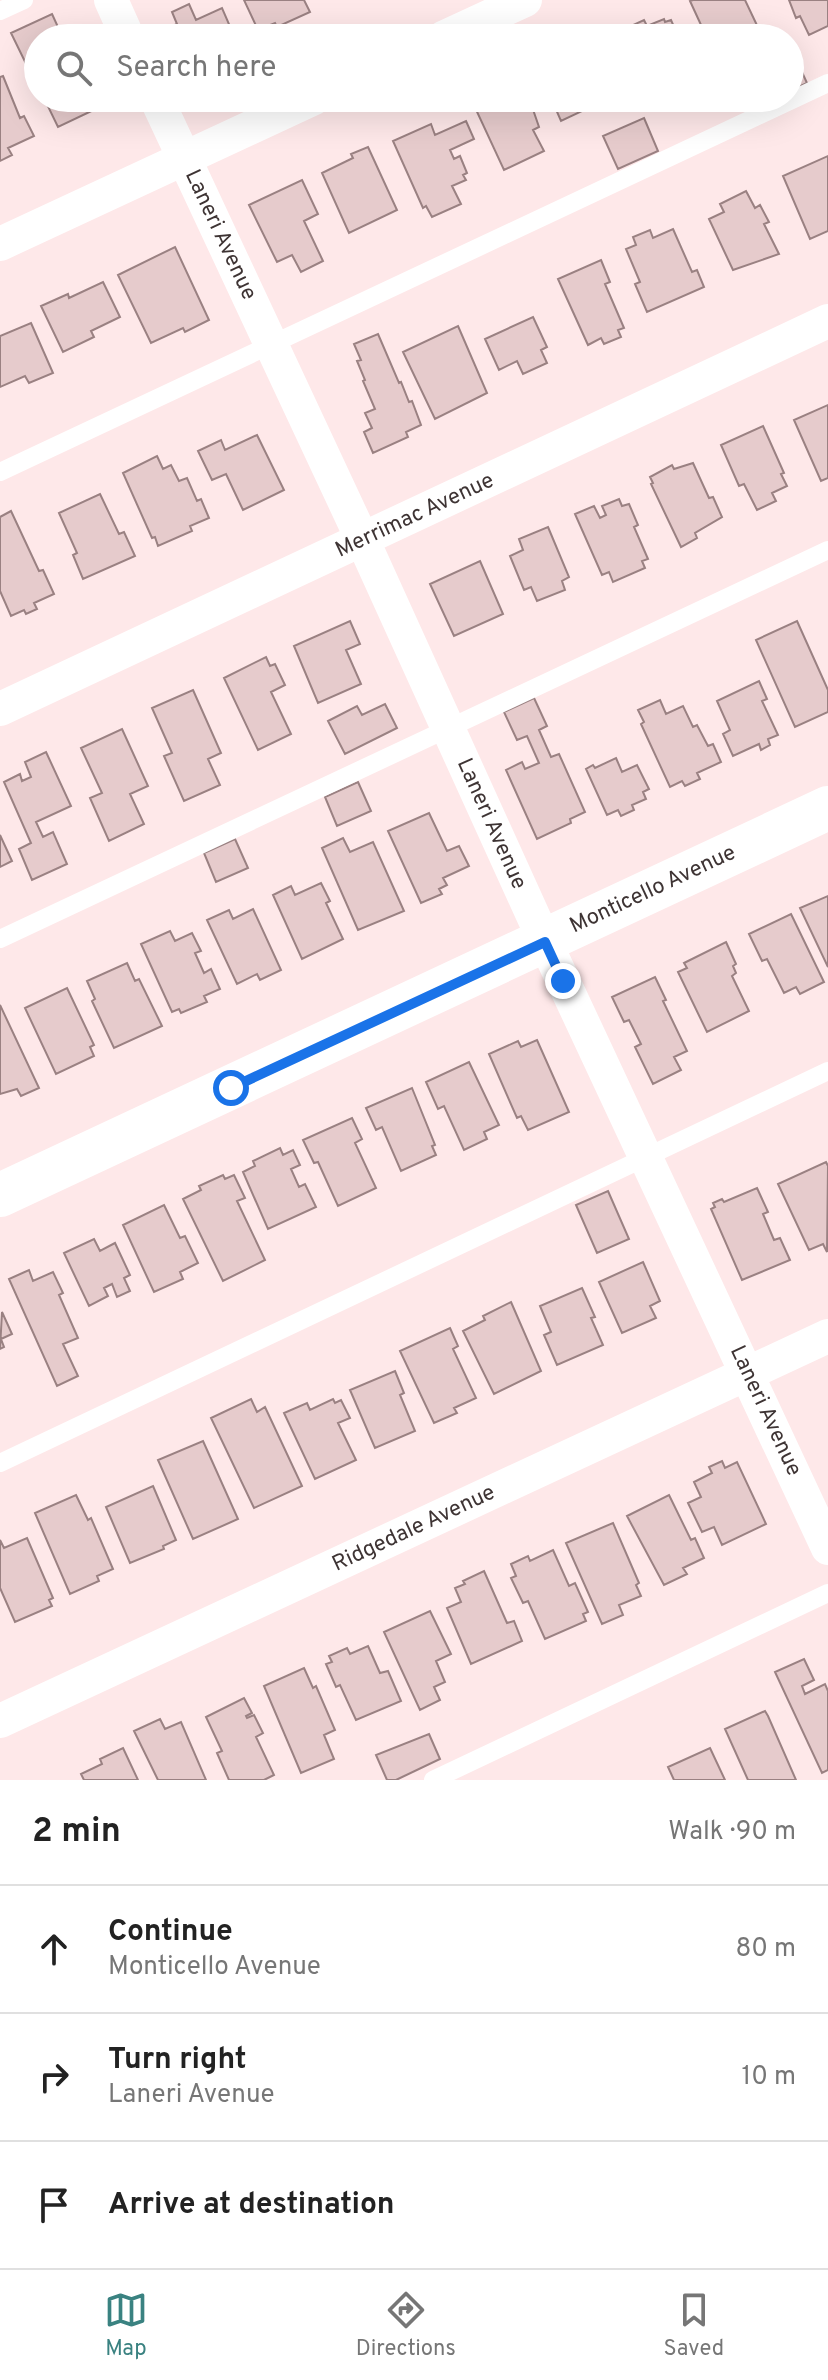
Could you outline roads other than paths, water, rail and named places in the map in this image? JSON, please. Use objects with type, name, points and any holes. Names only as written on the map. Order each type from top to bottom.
[{"type":"street","points":[[111,0],[122,24]]},
{"type":"street","points":[[473,24],[525,0]]},
{"type":"street","name":"Laneri Avenue","points":[[163,112],[828,1548]]},
{"type":"street","points":[[0,244],[284,112]]},
{"type":"street","name":"Merrimac Avenue","points":[[0,709],[828,321]]},
{"type":"street","name":"Monticello Avenue","points":[[0,1195],[828,808]]},
{"type":"street","name":"Ridgedale Avenue","points":[[0,1721],[828,1336]]},
{"type":"lane","points":[[0,11],[24,0]]},
{"type":"lane","points":[[804,94],[828,83]]},
{"type":"lane","points":[[0,472],[766,112]]},
{"type":"lane","points":[[0,939],[828,550]]},
{"type":"lane","points":[[0,1463],[828,1071]]},
{"type":"lane","points":[[433,1780],[828,1593]]}]
